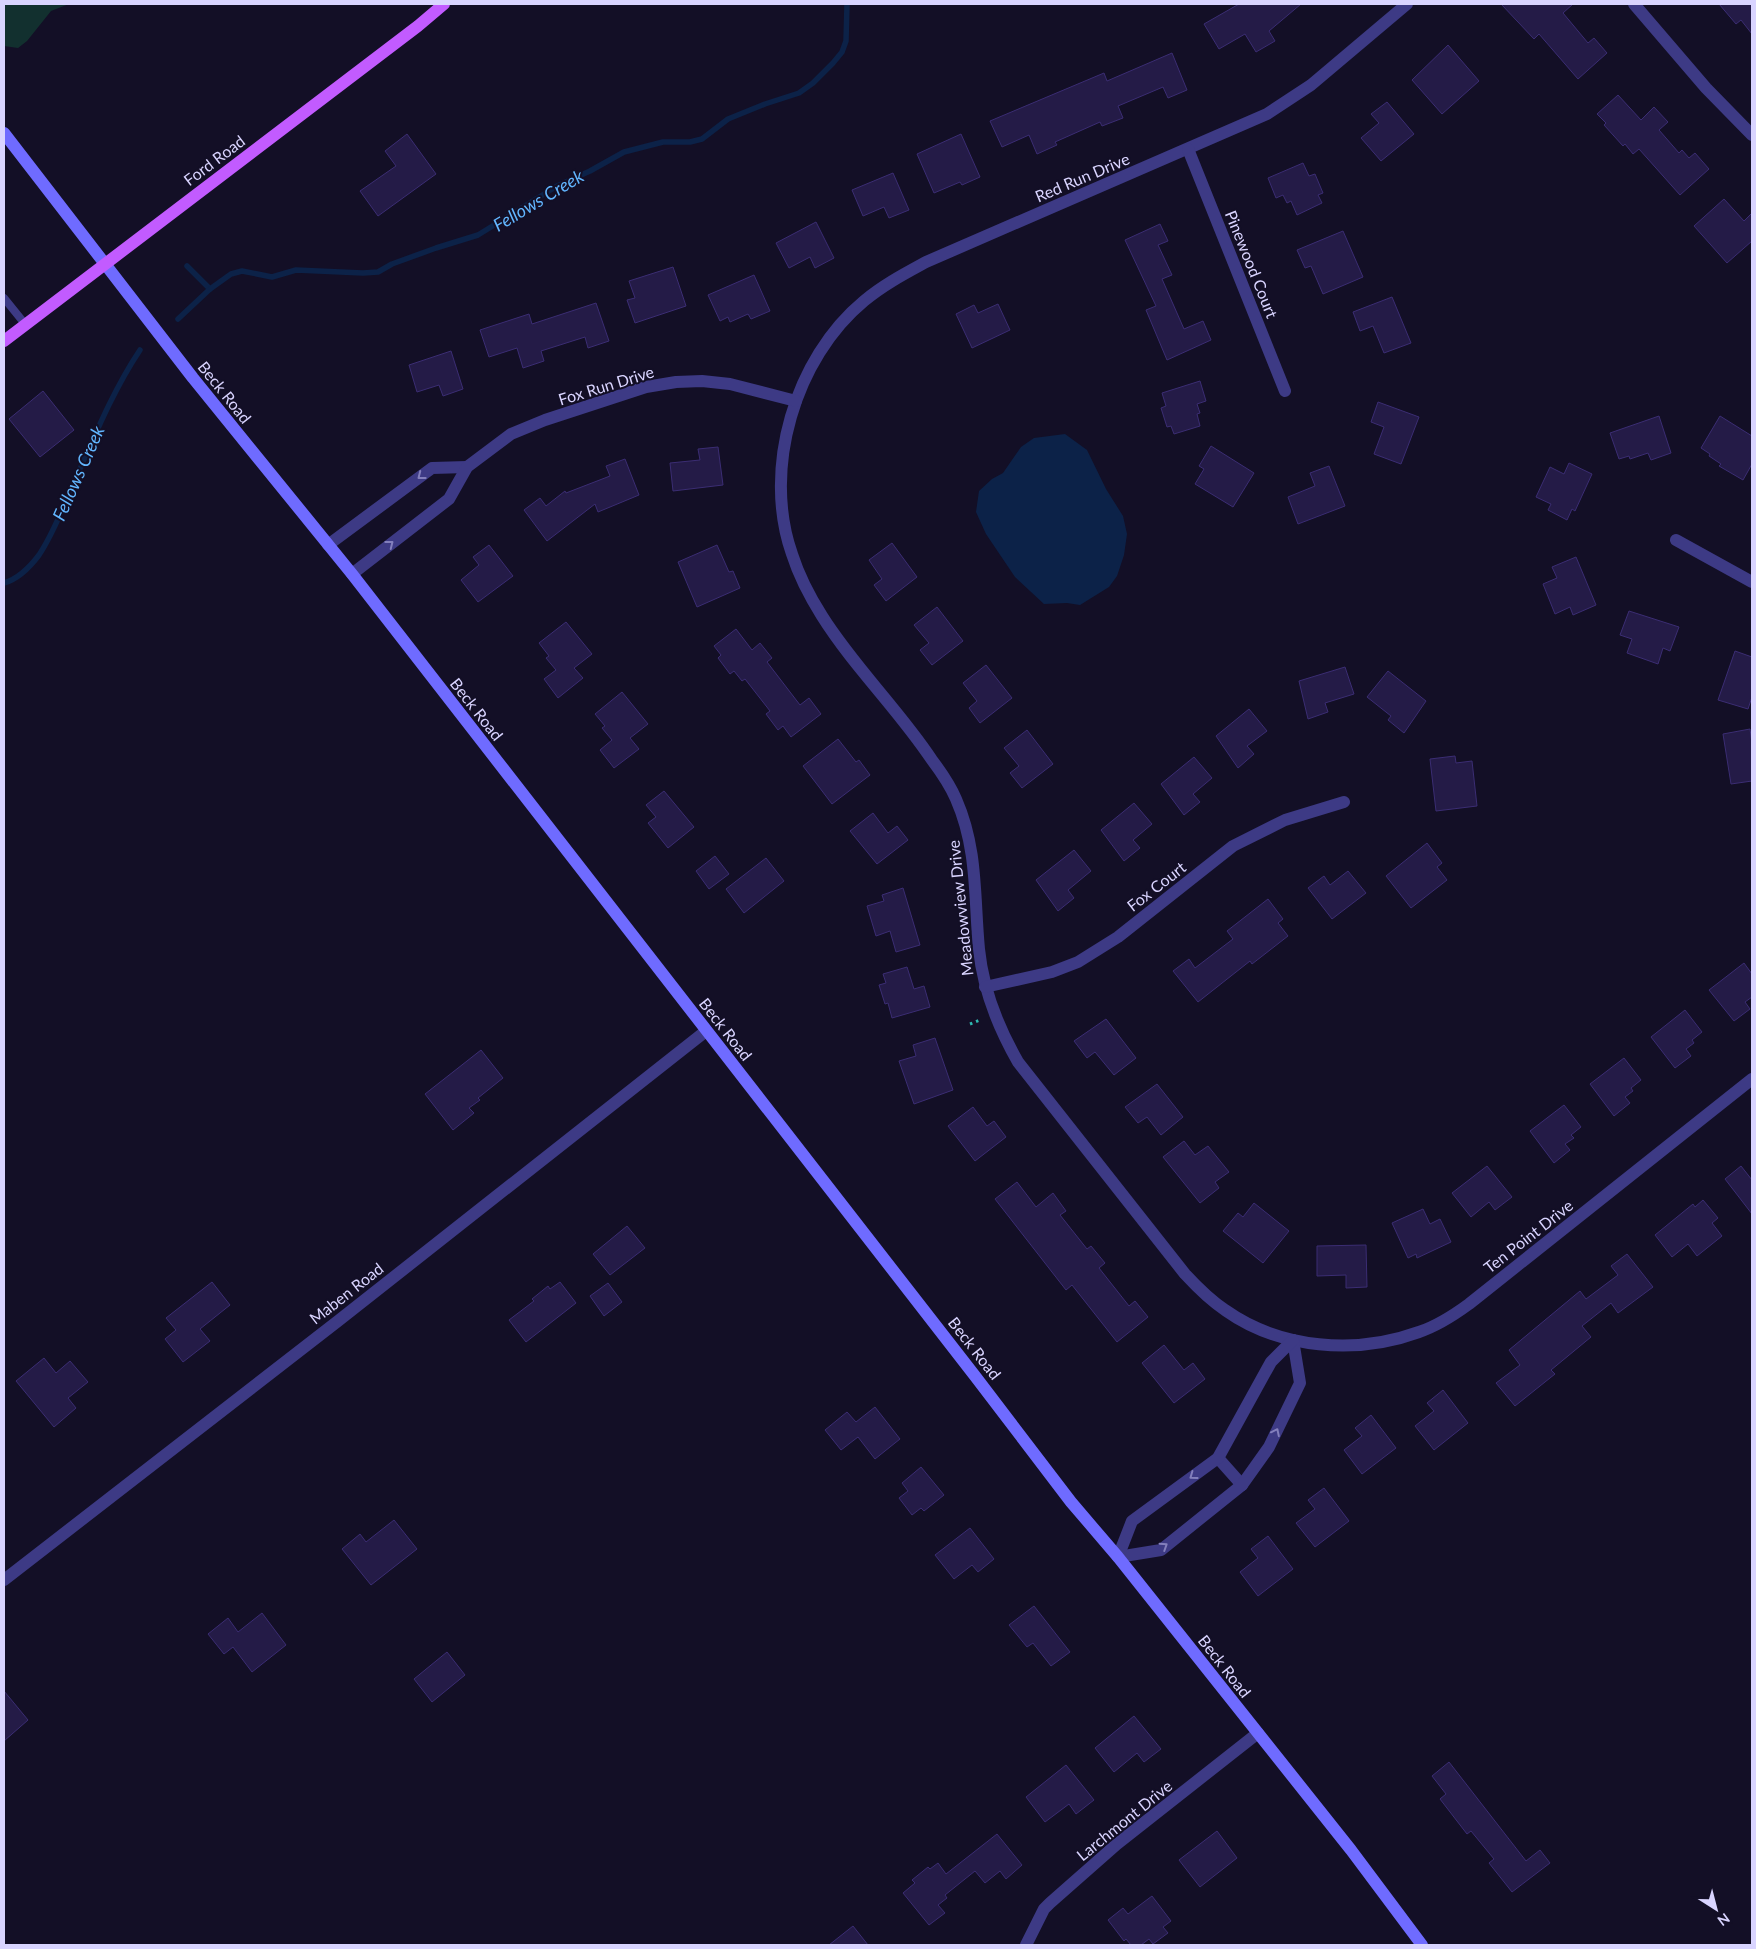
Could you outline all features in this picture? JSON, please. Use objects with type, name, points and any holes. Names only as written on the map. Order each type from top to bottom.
[{"type":"main road","name":"Ford Road","points":[[4,341],[444,4]]},
{"type":"main road","name":"Beck Road","points":[[4,133],[193,378],[352,574],[1071,1502],[1118,1557],[1351,1850],[1422,1945]]},
{"type":"street","name":"Red Run Drive","points":[[796,401],[812,366],[832,334],[863,302],[893,279],[926,262],[1267,114],[1311,85],[1407,4]]},
{"type":"street","points":[[1634,4],[1706,88],[1752,135]]},
{"type":"street","name":"Pinewood Court","points":[[1188,149],[1285,391]]},
{"type":"street","name":"Fox Run Drive","points":[[352,574],[449,499],[467,467],[511,434],[545,420],[646,388],[676,382],[730,384],[796,401]]},
{"type":"street","name":"Meadowview Drive","points":[[796,401],[784,444],[782,477],[784,519],[791,553],[805,587],[823,618],[922,744],[949,784],[956,799],[966,826],[973,854],[979,950],[986,987],[997,1022],[1018,1062],[1185,1274],[1204,1294],[1226,1311],[1250,1325],[1293,1340]]},
{"type":"street","points":[[328,545],[432,468],[467,467]]},
{"type":"street","points":[[1676,540],[1752,582]]},
{"type":"street","name":"Fox Court","points":[[986,987],[1052,972],[1078,962],[1118,937],[1233,846],[1285,820],[1344,802]]},
{"type":"street","name":"Maben Road","points":[[4,1580],[338,1321],[706,1031]]},
{"type":"street","name":"Ten Point Drive","points":[[1293,1340],[1318,1345],[1350,1346],[1384,1343],[1420,1332],[1452,1316],[1752,1079]]},
{"type":"street","points":[[1118,1557],[1132,1521],[1218,1458],[1271,1362],[1293,1340]]},
{"type":"street","points":[[1118,1557],[1161,1550],[1242,1485],[1269,1447],[1300,1383],[1293,1340]]},
{"type":"street","points":[[1218,1458],[1242,1485]]},
{"type":"street","name":"Larchmont Drive","points":[[1026,1945],[1044,1909],[1050,1903],[1117,1844],[1258,1733]]},
{"type":"lane","points":[[4,298],[25,324]]},
{"type":"path","points":[[970,1024],[980,1020]]},
{"type":"green space","points":[[4,4],[69,4],[51,11],[27,41],[18,48],[4,46]]},
{"type":"water","points":[[1065,434],[1087,450],[1106,489],[1123,516],[1127,534],[1124,555],[1117,576],[1109,587],[1080,605],[1067,603],[1044,604],[1015,577],[986,534],[976,512],[979,491],[992,479],[1003,473],[1021,447],[1034,438]]},
{"type":"building","points":[[1239,4],[1301,4],[1269,31],[1275,41],[1256,52],[1245,34],[1219,49],[1204,24]]},
{"type":"building","points":[[1501,4],[1573,4],[1563,13],[1588,43],[1594,38],[1607,53],[1578,79],[1539,34],[1534,39]]},
{"type":"building","points":[[1719,4],[1752,4],[1752,34],[1741,20],[1736,24]]},
{"type":"building","points":[[1448,45],[1479,81],[1442,114],[1412,80]]},
{"type":"building","points":[[1172,53],[1187,90],[1168,98],[1163,87],[1118,106],[1123,118],[1102,126],[1100,122],[1055,142],[1057,145],[1037,154],[1029,135],[1002,147],[990,121],[1104,73],[1107,81]]},
{"type":"building","points":[[1618,95],[1641,120],[1654,107],[1668,122],[1659,130],[1679,153],[1682,150],[1689,158],[1695,153],[1709,169],[1680,195],[1639,149],[1633,154],[1625,144],[1623,146],[1604,125],[1606,123],[1597,114]]},
{"type":"building","points":[[1387,102],[1414,134],[1381,161],[1361,138],[1379,123],[1371,114]]},
{"type":"building","points":[[407,134],[436,174],[378,216],[360,191],[396,166],[385,151]]},
{"type":"building","points":[[961,134],[980,177],[962,185],[960,182],[934,193],[917,154]]},
{"type":"building","points":[[1303,163],[1309,176],[1315,174],[1323,193],[1318,195],[1322,203],[1297,215],[1291,201],[1287,203],[1283,195],[1276,198],[1268,178]]},
{"type":"building","points":[[893,173],[909,210],[889,218],[884,207],[863,216],[852,190]]},
{"type":"building","points":[[1724,199],[1744,221],[1752,213],[1752,241],[1727,263],[1694,226]]},
{"type":"building","points":[[816,222],[834,258],[815,268],[810,257],[789,268],[776,243]]},
{"type":"building","points":[[1160,224],[1168,241],[1158,245],[1172,275],[1162,279],[1184,329],[1203,321],[1211,340],[1167,360],[1146,310],[1156,306],[1125,240]]},
{"type":"building","points":[[1343,231],[1363,277],[1323,294],[1311,266],[1305,268],[1297,250]]},
{"type":"building","points":[[673,267],[686,306],[635,323],[627,300],[635,298],[629,281]]},
{"type":"building","points":[[754,275],[770,311],[751,319],[748,314],[730,322],[728,317],[720,321],[708,295]]},
{"type":"building","points":[[1392,297],[1411,343],[1384,353],[1373,326],[1360,331],[1353,312]]},
{"type":"building","points":[[596,303],[609,341],[588,348],[585,337],[541,351],[544,361],[523,368],[517,348],[489,357],[480,330],[529,314],[532,324]]},
{"type":"building","points":[[998,304],[1010,330],[972,348],[956,314],[974,305],[978,313]]},
{"type":"building","points":[[451,351],[463,389],[443,396],[439,385],[417,392],[409,365]]},
{"type":"building","points":[[1200,381],[1206,401],[1197,404],[1200,413],[1197,414],[1200,426],[1174,434],[1171,426],[1167,427],[1161,408],[1166,406],[1162,393]]},
{"type":"building","points":[[43,391],[74,430],[40,457],[9,419]]},
{"type":"building","points":[[1378,402],[1419,417],[1401,464],[1374,454],[1384,427],[1371,422]]},
{"type":"building","points":[[1659,416],[1671,453],[1651,460],[1648,453],[1630,459],[1629,456],[1619,459],[1610,433]]},
{"type":"building","points":[[1720,416],[1752,436],[1752,464],[1743,480],[1719,466],[1721,464],[1701,448]]},
{"type":"building","points":[[1211,446],[1254,473],[1233,507],[1195,484],[1204,469],[1199,466]]},
{"type":"building","points":[[718,447],[723,485],[673,491],[670,463],[700,460],[698,449]]},
{"type":"building","points":[[625,459],[639,495],[598,512],[595,504],[547,541],[524,510],[540,498],[546,506],[565,491],[566,493],[610,476],[606,466]]},
{"type":"building","points":[[1569,463],[1592,474],[1575,511],[1572,509],[1567,520],[1548,510],[1551,504],[1536,497],[1550,467],[1564,474]]},
{"type":"building","points":[[1329,466],[1345,506],[1298,524],[1288,497],[1315,486],[1310,473]]},
{"type":"building","points":[[892,543],[917,577],[886,601],[874,585],[882,579],[869,560]]},
{"type":"building","points":[[489,545],[513,576],[478,602],[461,580],[479,565],[473,557]]},
{"type":"building","points":[[717,545],[729,572],[733,571],[740,588],[697,607],[678,562]]},
{"type":"building","points":[[1576,557],[1596,605],[1573,615],[1570,607],[1555,614],[1543,584],[1557,578],[1552,567]]},
{"type":"building","points":[[937,607],[963,641],[932,665],[920,650],[929,643],[914,625]]},
{"type":"building","points":[[1629,611],[1679,627],[1670,651],[1663,648],[1658,664],[1627,653],[1632,639],[1620,635]]},
{"type":"building","points":[[566,622],[592,654],[574,668],[583,678],[558,698],[544,679],[556,670],[546,658],[549,656],[539,643]]},
{"type":"building","points":[[736,629],[752,650],[760,643],[772,658],[767,662],[800,705],[809,698],[821,714],[791,737],[783,726],[778,730],[766,714],[770,711],[745,679],[742,681],[734,671],[730,674],[718,658],[721,655],[714,646]]},
{"type":"building","points":[[1735,651],[1752,657],[1752,697],[1748,709],[1718,700]]},
{"type":"building","points":[[986,665],[1012,698],[980,723],[969,708],[977,701],[963,683]]},
{"type":"building","points":[[1345,667],[1354,694],[1325,703],[1328,712],[1308,719],[1299,681]]},
{"type":"building","points":[[1388,671],[1426,701],[1404,733],[1388,720],[1391,716],[1367,697]]},
{"type":"building","points":[[622,692],[648,724],[630,738],[639,749],[614,768],[600,750],[612,740],[602,728],[605,726],[595,714]]},
{"type":"building","points":[[1249,709],[1267,731],[1247,746],[1254,754],[1238,768],[1216,736]]},
{"type":"building","points":[[1750,729],[1752,781],[1731,784],[1723,734]]},
{"type":"building","points":[[1027,730],[1053,764],[1022,788],[1010,773],[1019,766],[1004,748]]},
{"type":"building","points":[[838,739],[856,762],[859,760],[870,775],[832,804],[803,766]]},
{"type":"building","points":[[1455,756],[1456,763],[1472,761],[1477,806],[1436,811],[1430,759]]},
{"type":"building","points":[[1194,757],[1212,778],[1193,794],[1200,802],[1184,815],[1161,784]]},
{"type":"building","points":[[664,791],[694,827],[668,848],[648,823],[656,817],[646,805]]},
{"type":"building","points":[[1134,803],[1152,824],[1133,840],[1140,848],[1124,861],[1101,830]]},
{"type":"building","points":[[873,813],[888,833],[897,826],[908,840],[877,864],[850,831]]},
{"type":"building","points":[[1427,843],[1442,863],[1437,867],[1447,880],[1411,908],[1386,876]]},
{"type":"building","points":[[1074,850],[1091,871],[1068,890],[1074,898],[1058,911],[1036,880]]},
{"type":"building","points":[[715,856],[729,874],[709,889],[696,871]]},
{"type":"building","points":[[766,858],[784,881],[744,913],[726,889]]},
{"type":"building","points":[[1348,871],[1366,893],[1332,919],[1308,888],[1324,876],[1330,885]]},
{"type":"building","points":[[903,888],[920,945],[896,952],[890,931],[876,936],[867,906],[884,901],[882,895]]},
{"type":"building","points":[[1268,899],[1283,919],[1278,923],[1288,936],[1252,964],[1250,961],[1198,1002],[1173,971],[1189,959],[1195,968],[1233,939],[1227,931]]},
{"type":"building","points":[[1744,963],[1752,974],[1752,997],[1745,1002],[1750,1009],[1734,1021],[1709,990]]},
{"type":"building","points":[[907,967],[914,989],[924,986],[930,1007],[892,1018],[888,1003],[885,1004],[879,985],[886,983],[883,974]]},
{"type":"building","points":[[1685,1010],[1702,1032],[1692,1040],[1694,1043],[1686,1049],[1691,1056],[1675,1068],[1651,1037]]},
{"type":"building","points":[[1106,1019],[1136,1058],[1114,1075],[1095,1052],[1087,1058],[1074,1041]]},
{"type":"building","points":[[935,1038],[953,1090],[914,1104],[899,1061],[916,1056],[913,1045]]},
{"type":"building","points":[[481,1050],[503,1078],[478,1098],[480,1100],[469,1108],[474,1113],[453,1130],[425,1094]]},
{"type":"building","points":[[1624,1058],[1641,1080],[1631,1088],[1633,1091],[1625,1097],[1630,1103],[1614,1116],[1590,1084]]},
{"type":"building","points":[[1157,1084],[1183,1117],[1161,1135],[1147,1117],[1138,1123],[1125,1107]]},
{"type":"building","points":[[1564,1105],[1581,1127],[1571,1135],[1574,1138],[1565,1144],[1570,1150],[1554,1163],[1530,1131]]},
{"type":"building","points":[[973,1107],[987,1126],[994,1121],[1006,1137],[975,1161],[948,1126]]},
{"type":"building","points":[[1184,1141],[1195,1155],[1208,1146],[1229,1172],[1215,1182],[1219,1188],[1200,1203],[1163,1157]]},
{"type":"building","points":[[1487,1166],[1512,1197],[1495,1210],[1489,1202],[1471,1217],[1452,1193]]},
{"type":"building","points":[[1741,1166],[1752,1180],[1752,1214],[1725,1179]]},
{"type":"building","points":[[1017,1182],[1036,1207],[1053,1193],[1066,1211],[1060,1215],[1087,1249],[1091,1246],[1105,1263],[1099,1268],[1129,1306],[1135,1301],[1148,1317],[1117,1342],[1072,1285],[1066,1290],[995,1199]]},
{"type":"building","points":[[1703,1200],[1718,1218],[1712,1223],[1722,1236],[1697,1256],[1688,1244],[1672,1257],[1655,1235],[1693,1204],[1695,1207]]},
{"type":"building","points":[[1254,1203],[1289,1231],[1263,1263],[1223,1231],[1238,1213],[1243,1217]]},
{"type":"building","points":[[1423,1209],[1430,1224],[1440,1219],[1451,1242],[1417,1258],[1416,1254],[1408,1258],[1392,1223]]},
{"type":"building","points":[[627,1226],[645,1248],[610,1275],[593,1254]]},
{"type":"building","points":[[1366,1245],[1367,1287],[1346,1288],[1346,1275],[1317,1276],[1317,1246]]},
{"type":"building","points":[[1627,1254],[1653,1287],[1618,1313],[1611,1303],[1582,1326],[1591,1337],[1551,1370],[1555,1374],[1515,1406],[1496,1383],[1520,1365],[1509,1350],[1580,1291],[1586,1299],[1618,1275],[1611,1266]]},
{"type":"building","points":[[212,1282],[230,1305],[200,1329],[210,1341],[183,1362],[165,1339],[176,1330],[166,1318]]},
{"type":"building","points":[[560,1282],[576,1303],[526,1342],[509,1320],[534,1301],[532,1299],[548,1286],[550,1289]]},
{"type":"building","points":[[608,1283],[622,1302],[604,1316],[590,1296]]},
{"type":"building","points":[[1164,1345],[1184,1370],[1193,1363],[1205,1379],[1174,1403],[1142,1363]]},
{"type":"building","points":[[44,1358],[56,1373],[70,1361],[88,1382],[68,1398],[76,1408],[54,1427],[16,1381]]},
{"type":"building","points":[[1443,1390],[1468,1423],[1434,1450],[1415,1426],[1434,1411],[1427,1403]]},
{"type":"building","points":[[875,1407],[900,1439],[875,1459],[858,1437],[841,1450],[825,1430],[847,1412],[856,1422]]},
{"type":"building","points":[[1371,1415],[1396,1448],[1362,1474],[1344,1450],[1362,1436],[1355,1428]]},
{"type":"building","points":[[921,1467],[944,1495],[924,1511],[921,1508],[912,1515],[899,1498],[908,1491],[902,1483]]},
{"type":"building","points":[[1324,1488],[1349,1521],[1315,1547],[1296,1523],[1315,1509],[1308,1500]]},
{"type":"building","points":[[394,1520],[417,1549],[371,1585],[342,1549],[360,1534],[366,1542]]},
{"type":"building","points":[[970,1528],[994,1559],[978,1572],[972,1565],[954,1579],[935,1555]]},
{"type":"building","points":[[1268,1536],[1293,1569],[1258,1596],[1240,1572],[1258,1558],[1251,1549]]},
{"type":"building","points":[[1034,1606],[1070,1652],[1051,1666],[1033,1643],[1027,1647],[1009,1625]]},
{"type":"building","points":[[262,1613],[286,1645],[252,1672],[233,1647],[224,1654],[208,1634],[228,1618],[238,1632]]},
{"type":"building","points":[[447,1652],[465,1675],[432,1702],[414,1679]]},
{"type":"building","points":[[4,1691],[28,1720],[4,1741]]},
{"type":"building","points":[[1134,1716],[1161,1749],[1144,1762],[1137,1753],[1114,1772],[1095,1748]]},
{"type":"building","points":[[1449,1762],[1526,1861],[1540,1850],[1550,1863],[1512,1892],[1489,1863],[1494,1859],[1471,1831],[1467,1834],[1440,1799],[1446,1794],[1432,1776]]},
{"type":"building","points":[[1066,1765],[1094,1800],[1076,1814],[1069,1804],[1045,1822],[1026,1797]]},
{"type":"building","points":[[1217,1831],[1237,1858],[1200,1887],[1179,1860]]},
{"type":"building","points":[[997,1834],[1022,1865],[1006,1879],[1000,1871],[985,1883],[975,1871],[945,1895],[947,1898],[938,1905],[945,1913],[929,1925],[903,1893],[915,1883],[912,1880],[928,1867],[930,1869],[938,1863],[946,1874]]},
{"type":"building","points":[[1152,1896],[1171,1921],[1163,1927],[1168,1933],[1153,1944],[1149,1939],[1141,1945],[1131,1945],[1126,1939],[1124,1941],[1108,1920],[1123,1908],[1128,1914]]},
{"type":"building","points":[[853,1926],[868,1945],[829,1945]]},
{"type":"waterway","name":"Fellows Creek","points":[[178,319],[210,289],[231,274],[242,271],[272,277],[296,270],[378,272],[392,264],[478,235],[557,186],[590,171],[624,152],[663,142],[690,142],[702,139],[728,119],[799,93],[813,83],[842,52],[846,41],[847,4]]},
{"type":"waterway","points":[[187,266],[210,289]]},
{"type":"waterway","name":"Fellows Creek","points":[[4,583],[14,579],[23,572],[44,547],[112,399],[140,350]]}]
